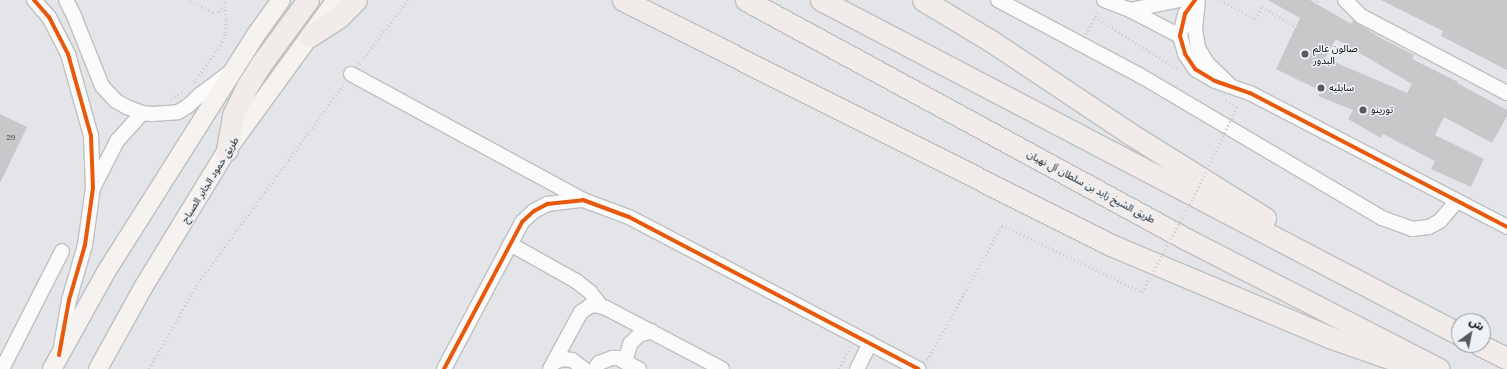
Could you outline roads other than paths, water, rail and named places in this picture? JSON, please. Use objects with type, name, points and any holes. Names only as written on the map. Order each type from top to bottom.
[{"type":"highway","points":[[227,150],[233,114],[246,88],[261,64],[308,0]]},
{"type":"highway","points":[[310,36],[339,17],[356,0]]},
{"type":"highway","points":[[623,0],[1114,246],[1329,337],[1421,369]]},
{"type":"highway","name":"طريق الشيخ زايد بن سلطان آل نهيان","points":[[746,0],[1186,239],[1439,369]]},
{"type":"highway","points":[[821,0],[1451,330]]},
{"type":"highway","points":[[923,0],[991,41],[1132,135],[1380,292]]},
{"type":"highway","points":[[1491,351],[1507,359]]},
{"type":"main road","points":[[55,362],[106,272],[232,71],[281,0]]},
{"type":"main road","name":"طريق حمود الجابر الصباح","points":[[98,369],[144,286],[227,150],[336,0]]},
{"type":"street","points":[[34,0],[48,17],[68,54],[91,136],[93,188],[85,245],[69,300],[55,362]]},
{"type":"street","points":[[66,0],[74,16],[102,86],[116,101],[142,113],[163,115],[178,112],[188,106],[201,94],[232,71]]},
{"type":"street","points":[[998,0],[1148,80],[1382,218],[1412,229],[1429,227],[1440,220],[1457,201]]},
{"type":"street","points":[[1105,0],[1130,10],[1180,36]]},
{"type":"street","points":[[1130,10],[1179,0]]},
{"type":"street","points":[[1196,0],[1185,14],[1180,36],[1185,54],[1195,69],[1215,81],[1250,93],[1507,227]]},
{"type":"street","points":[[1196,0],[1195,29],[1198,48],[1207,62],[1231,86]]},
{"type":"street","points":[[1345,0],[1361,16],[1507,93]]},
{"type":"street","points":[[351,74],[583,200],[629,217],[856,336],[922,366]]},
{"type":"street","points":[[93,188],[117,141],[142,113]]},
{"type":"street","points":[[444,369],[522,222],[534,211],[547,204],[583,200]]},
{"type":"street","points":[[510,244],[576,281],[590,292],[601,306],[722,369]]},
{"type":"street","points":[[2,369],[62,251]]},
{"type":"street","points":[[552,365],[581,312],[590,306],[601,306]]},
{"type":"street","points":[[625,362],[630,344],[639,335],[651,331]]},
{"type":"street","points":[[857,369],[870,343]]},
{"type":"street","points":[[595,369],[605,359],[612,358],[625,362],[639,369]]},
{"type":"street","points":[[552,365],[563,359],[572,360],[584,369]]},
{"type":"place","name":"صالون عالم البدور","points":[[1305,54]]},
{"type":"place","name":"سابليه","points":[[1321,88]]},
{"type":"place","name":"تورينو","points":[[1363,110]]}]
